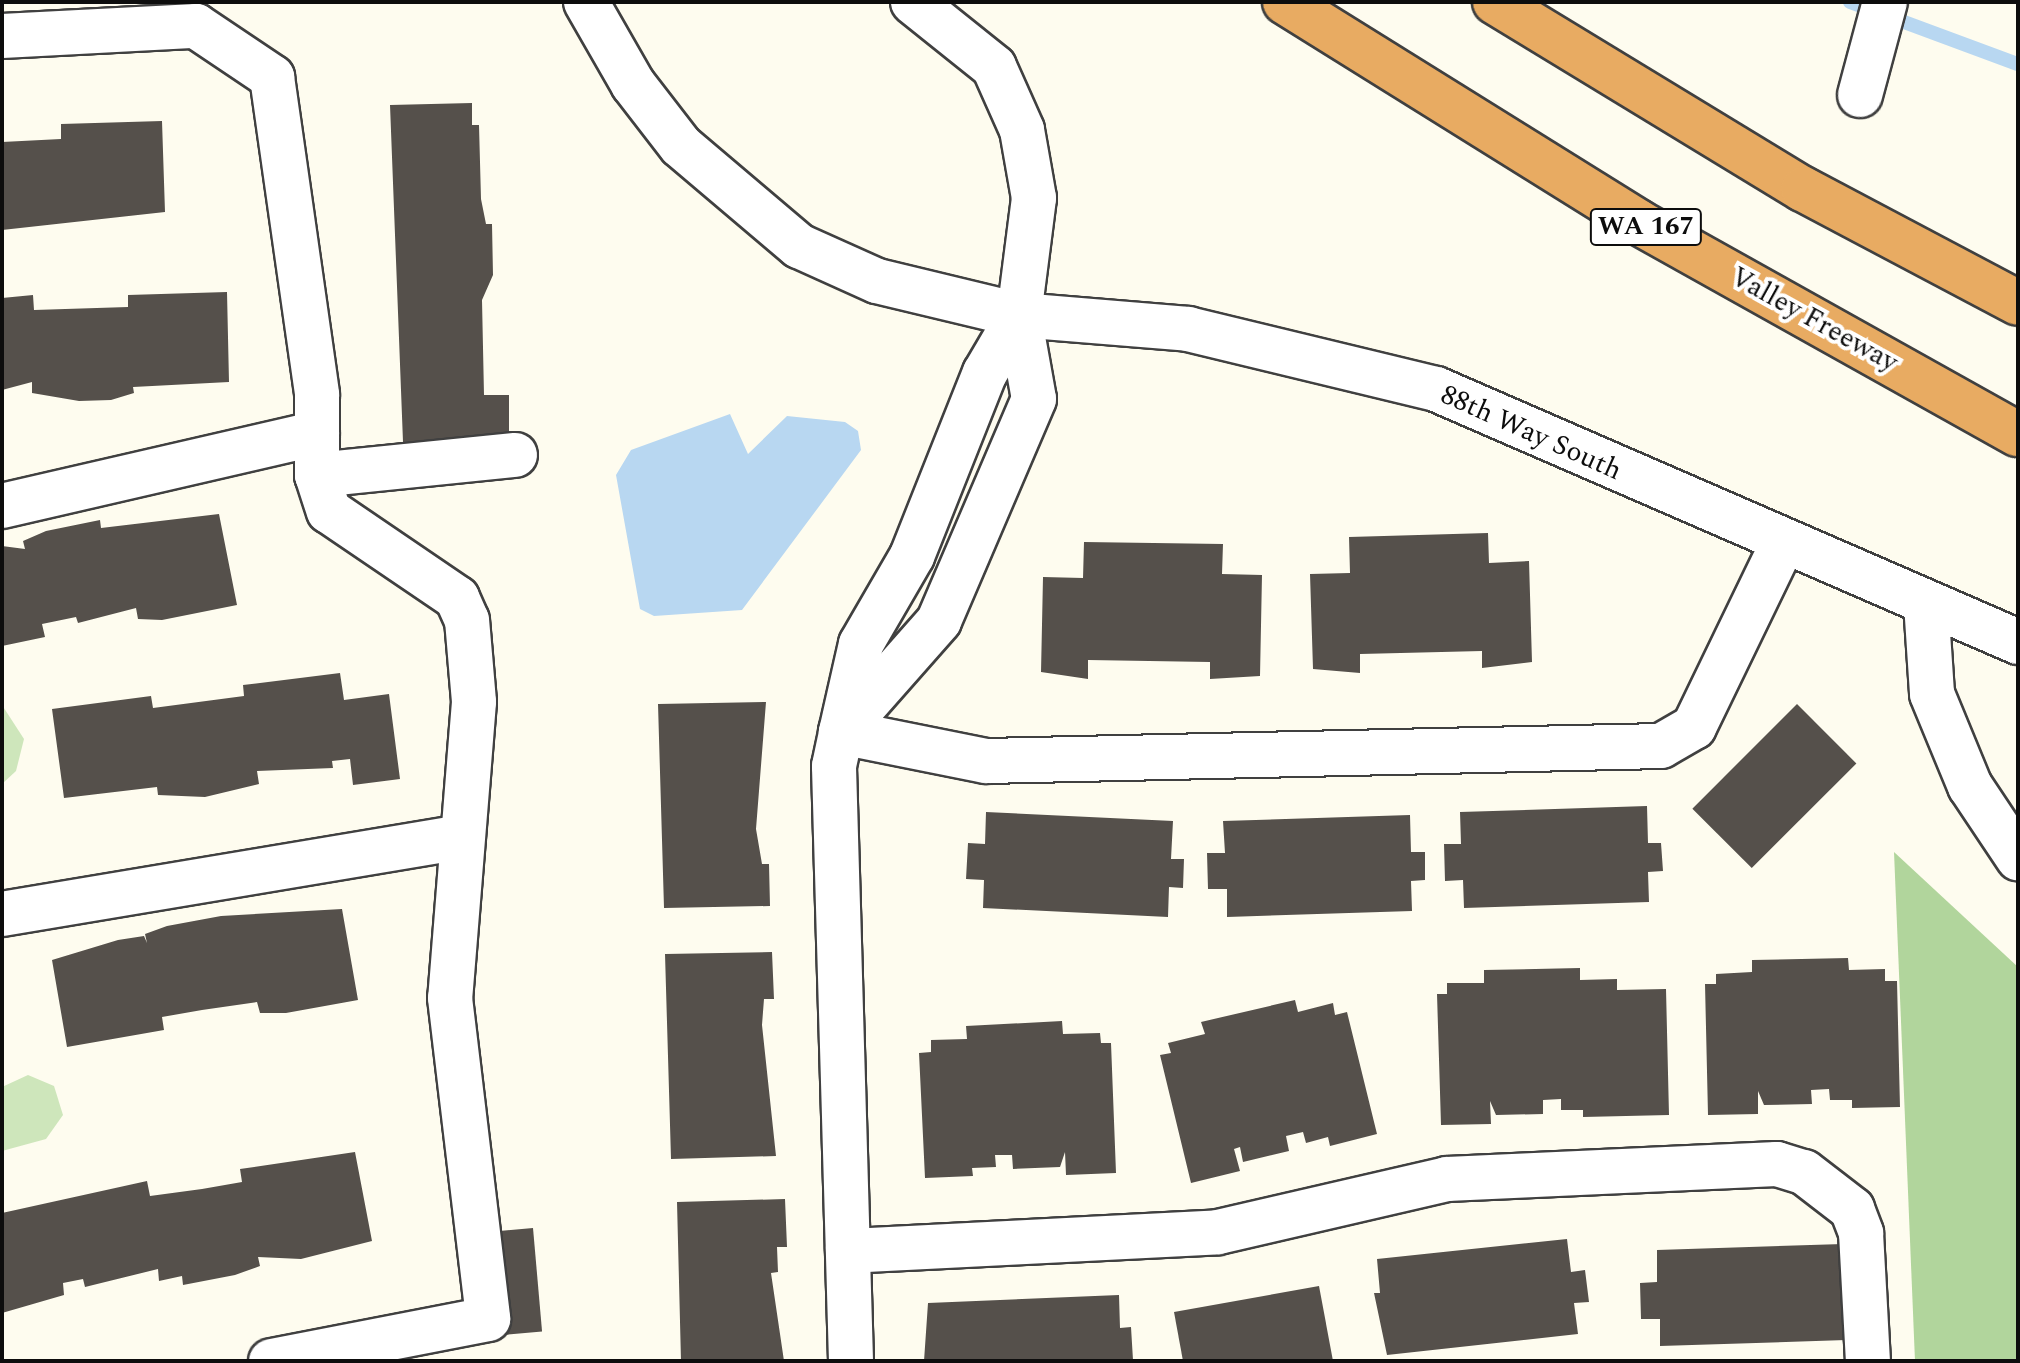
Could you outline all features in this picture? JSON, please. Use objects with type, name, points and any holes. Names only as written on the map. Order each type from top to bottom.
[{"type":"highway","name":"Valley Freeway","points":[[1285,2],[1638,222],[2018,434]]},
{"type":"highway","points":[[1495,2],[1803,189],[2018,303]]},
{"type":"street","name":"88th Way South","points":[[586,2],[633,84],[681,146],[799,246],[877,281],[1019,315],[1188,329],[1436,389],[1783,543],[2018,642]]},
{"type":"street","points":[[841,732],[939,621],[1034,399],[1019,315],[1034,198],[1022,130],[994,67],[913,2]]},
{"type":"street","points":[[1860,95],[1881,18]]},
{"type":"street","points":[[2,36],[196,26],[272,77],[281,100],[317,454],[329,511],[457,598],[467,620],[474,702],[460,837],[450,998],[488,1319],[271,1361]]},
{"type":"street","points":[[851,1361],[834,766],[861,644],[912,556],[985,373],[1019,315]]},
{"type":"street","points":[[2,506],[317,454],[515,455]]},
{"type":"street","points":[[938,492],[986,512]]},
{"type":"street","points":[[841,732],[986,761],[1661,746],[1694,727],[1783,543]]},
{"type":"street","points":[[1926,603],[1932,694],[1970,786],[2018,858]]},
{"type":"street","points":[[2,914],[460,837]]},
{"type":"street","points":[[848,1251],[1218,1232],[1447,1179],[1777,1164],[1827,1185],[1852,1209],[1861,1233],[1868,1361]]},
{"type":"green space","points":[[2,705],[24,739],[16,771],[2,784]]},
{"type":"green space","points":[[1894,852],[2018,967],[2018,1361],[1915,1361]]},
{"type":"green space","points":[[28,1075],[54,1086],[63,1115],[46,1139],[2,1151],[2,1087]]},
{"type":"water","points":[[730,414],[748,454],[787,416],[845,422],[858,431],[861,450],[742,610],[654,616],[640,609],[616,475],[631,450]]},
{"type":"building","points":[[472,103],[472,125],[479,125],[481,199],[486,224],[492,224],[493,275],[482,300],[484,395],[509,395],[509,440],[403,442],[390,105]]},
{"type":"building","points":[[162,121],[165,212],[2,230],[2,142],[61,139],[61,124]]},
{"type":"building","points":[[227,292],[229,382],[133,387],[134,393],[111,400],[79,401],[32,393],[32,382],[2,390],[2,298],[33,295],[34,310],[128,307],[128,295]]},
{"type":"building","points":[[219,514],[237,605],[162,620],[138,619],[136,608],[78,623],[76,617],[42,624],[45,637],[2,646],[2,546],[25,549],[23,541],[46,531],[100,520],[101,528]]},
{"type":"building","points":[[1488,533],[1489,563],[1529,561],[1532,662],[1482,668],[1482,651],[1360,654],[1360,673],[1313,669],[1310,574],[1350,573],[1349,537]]},
{"type":"building","points":[[1084,542],[1223,544],[1222,574],[1262,575],[1260,676],[1210,679],[1210,662],[1088,660],[1088,679],[1041,672],[1043,577],[1083,578]]},
{"type":"building","points":[[340,673],[344,700],[389,694],[400,779],[353,785],[350,759],[332,761],[333,768],[257,771],[259,784],[205,797],[158,795],[157,787],[64,798],[52,709],[151,696],[153,708],[244,696],[243,685]]},
{"type":"building","points":[[766,702],[756,829],[762,864],[769,864],[770,906],[664,908],[658,704]]},
{"type":"building","points":[[1797,704],[1856,763],[1752,868],[1692,809]]},
{"type":"building","points":[[1647,806],[1648,843],[1661,843],[1663,871],[1648,872],[1649,902],[1464,908],[1463,880],[1445,881],[1444,844],[1461,844],[1460,812]]},
{"type":"building","points":[[986,812],[1173,821],[1171,859],[1184,859],[1183,888],[1169,887],[1168,917],[983,908],[984,880],[966,879],[968,843],[985,844]]},
{"type":"building","points":[[1410,815],[1411,852],[1425,852],[1425,880],[1411,881],[1412,911],[1227,917],[1227,889],[1208,889],[1207,853],[1225,853],[1223,821]]},
{"type":"building","points":[[342,909],[358,1000],[286,1013],[260,1013],[257,1002],[202,1010],[162,1017],[164,1030],[67,1047],[52,960],[118,940],[144,936],[147,943],[145,934],[167,926],[221,916]]},
{"type":"building","points":[[772,952],[774,999],[764,999],[762,1025],[776,1156],[671,1159],[665,954]]},
{"type":"building","points":[[1848,958],[1849,970],[1885,969],[1885,981],[1897,981],[1900,1107],[1852,1108],[1852,1100],[1830,1100],[1829,1089],[1811,1090],[1812,1104],[1764,1105],[1758,1091],[1758,1114],[1708,1115],[1705,984],[1716,984],[1716,974],[1752,972],[1752,960]]},
{"type":"building","points":[[1580,968],[1580,980],[1617,979],[1617,990],[1666,989],[1669,1115],[1583,1117],[1583,1110],[1561,1110],[1561,1099],[1543,1100],[1543,1114],[1496,1115],[1490,1101],[1491,1124],[1441,1125],[1437,994],[1447,994],[1447,983],[1484,983],[1484,970]]},
{"type":"building","points":[[1295,1000],[1298,1012],[1333,1003],[1335,1015],[1347,1012],[1377,1134],[1330,1146],[1328,1137],[1306,1143],[1303,1132],[1286,1136],[1289,1151],[1243,1162],[1240,1147],[1234,1149],[1240,1171],[1191,1183],[1160,1055],[1171,1053],[1168,1043],[1205,1034],[1201,1022]]},
{"type":"building","points":[[1062,1021],[1063,1034],[1100,1033],[1101,1043],[1111,1043],[1116,1173],[1066,1175],[1065,1152],[1060,1167],[1013,1169],[1012,1155],[995,1155],[996,1167],[972,1168],[973,1176],[925,1178],[919,1053],[931,1052],[931,1040],[967,1039],[966,1026]]},
{"type":"building","points":[[355,1152],[372,1241],[301,1259],[258,1257],[260,1266],[235,1275],[183,1285],[182,1276],[159,1281],[158,1269],[85,1287],[83,1279],[63,1283],[64,1295],[2,1313],[2,1213],[147,1181],[150,1196],[202,1189],[242,1182],[240,1169]]},
{"type":"building","points":[[785,1199],[787,1247],[777,1247],[778,1272],[771,1273],[784,1361],[681,1361],[677,1202]]},
{"type":"building","points":[[533,1228],[542,1332],[506,1335],[497,1231]]},
{"type":"building","points":[[1567,1239],[1571,1272],[1585,1270],[1589,1302],[1574,1303],[1578,1334],[1387,1355],[1374,1293],[1380,1293],[1377,1259]]},
{"type":"building","points":[[1843,1244],[1846,1340],[1660,1346],[1660,1319],[1641,1319],[1640,1283],[1657,1282],[1657,1250]]},
{"type":"building","points":[[1319,1286],[1333,1361],[1183,1361],[1174,1312]]},
{"type":"building","points":[[1119,1295],[1120,1328],[1131,1327],[1133,1360],[924,1361],[928,1303]]},
{"type":"waterway","points":[[1850,2],[2018,64]]}]
